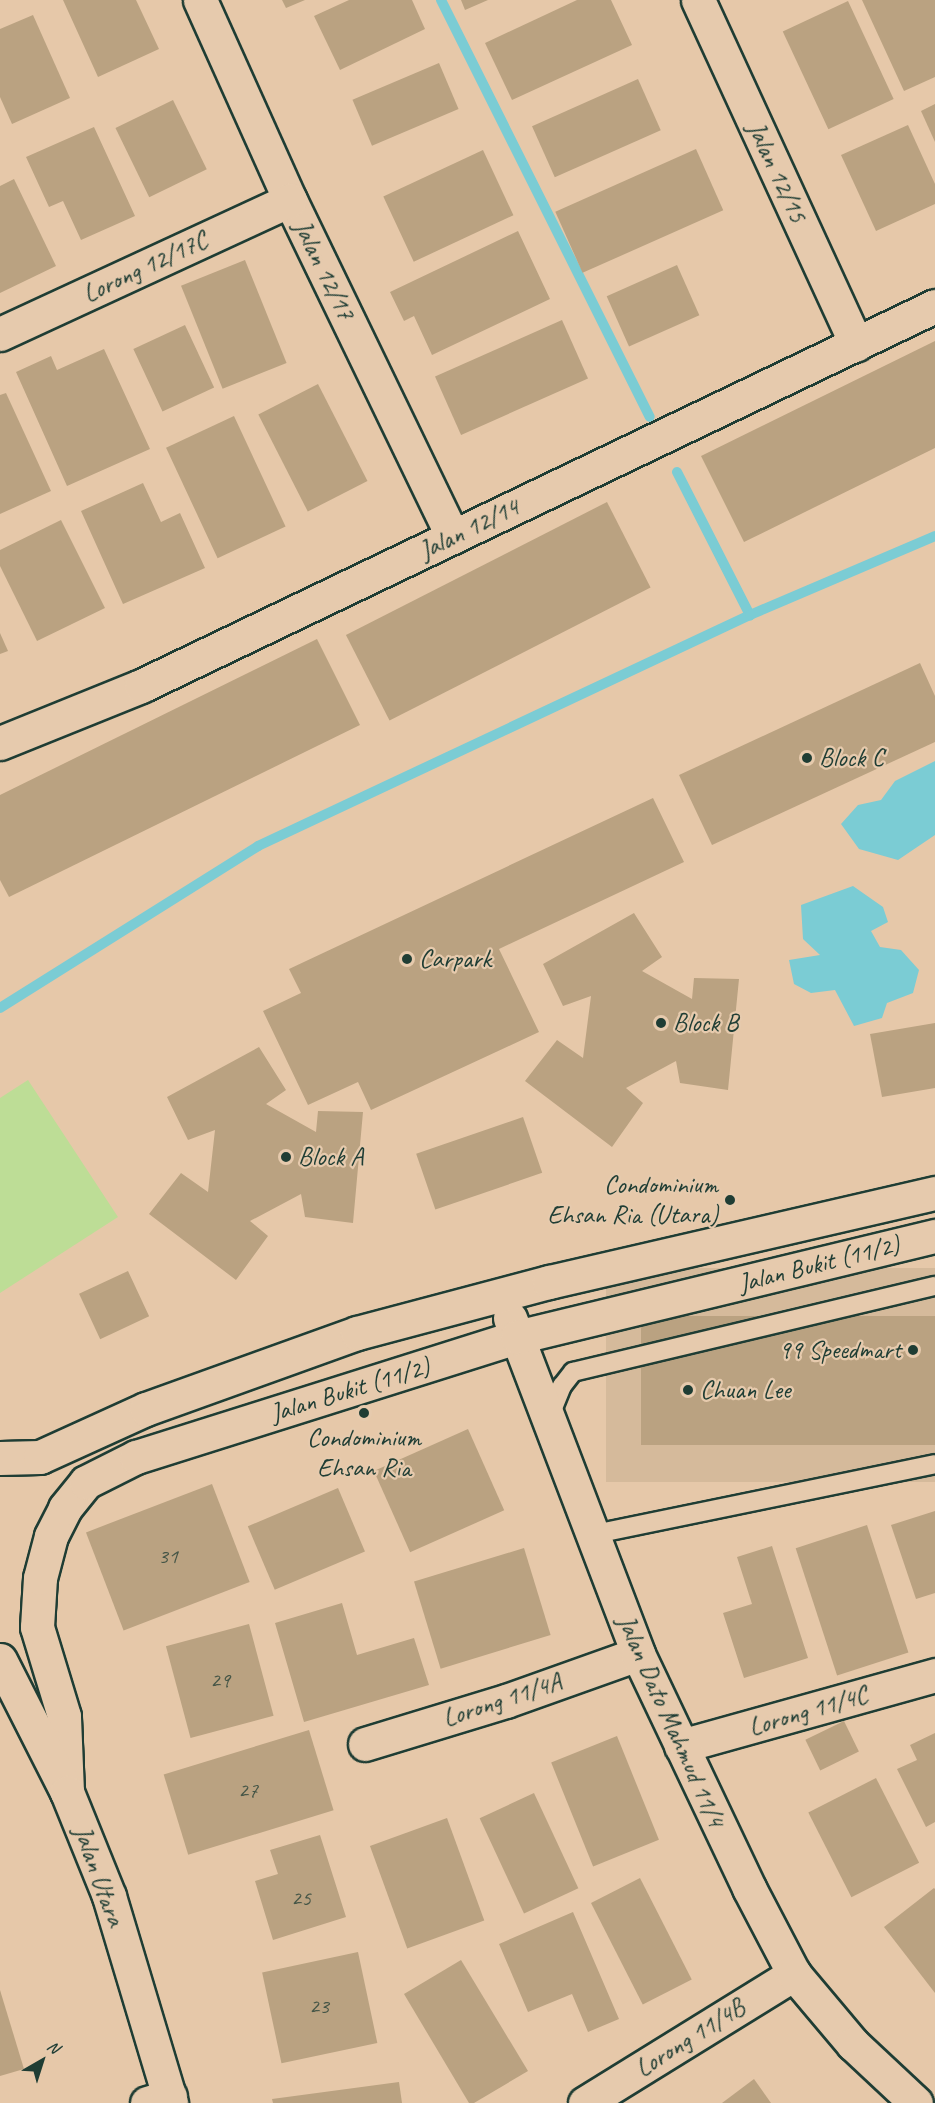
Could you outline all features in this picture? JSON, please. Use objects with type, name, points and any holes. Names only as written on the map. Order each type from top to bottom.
[{"type":"street","name":"Jalan 12/17","points":[[200,0],[290,200],[453,537]]},
{"type":"street","name":"Jalan 12/15","points":[[708,3],[856,344]]},
{"type":"street","name":"Lorong 12/17C","points":[[0,334],[290,200]]},
{"type":"street","name":"Jalan 12/14","points":[[0,743],[141,686],[935,306]]},
{"type":"street","name":"Jalan Bukit (11/2)","points":[[0,1458],[40,1457],[146,1409],[357,1333],[500,1294],[935,1193]]},
{"type":"street","name":"Jalan Bukit (11/2)","points":[[67,1792],[64,1716],[37,1627],[40,1578],[51,1536],[65,1508],[86,1482],[136,1457],[517,1337],[935,1236]]},
{"type":"street","name":"Jalan Dato Mahmud 11/4","points":[[500,1294],[590,1534],[638,1654],[794,1974],[853,2044],[916,2103]]},
{"type":"street","name":"Lorong 11/4A","points":[[365,1744],[506,1701],[638,1654]]},
{"type":"street","name":"Jalan Utara","points":[[0,1660],[67,1792],[109,1896],[162,2101]]},
{"type":"street","name":"Lorong 11/4C","points":[[681,1746],[935,1675]]},
{"type":"street","name":"Lorong 11/4B","points":[[585,2103],[794,1974]]},
{"type":"lane","points":[[548,1421],[561,1386],[573,1372],[935,1286]]},
{"type":"lane","points":[[590,1534],[935,1464]]},
{"type":"shaded area","points":[[606,1268],[935,1268],[935,1482],[606,1482]]},
{"type":"green space","points":[[28,1080],[118,1217],[0,1293],[0,1098]]},
{"type":"water","points":[[935,761],[935,835],[898,860],[859,849],[841,824],[858,805],[881,800],[895,781]]},
{"type":"water","points":[[853,886],[883,907],[888,922],[871,931],[880,947],[901,950],[919,970],[913,993],[887,1003],[882,1018],[854,1026],[835,990],[811,993],[794,984],[789,960],[820,955],[803,939],[801,905]]},
{"type":"building","points":[[63,0],[136,0],[159,49],[98,77]]},
{"type":"building","points":[[282,0],[305,0],[286,8]]},
{"type":"building","points":[[349,0],[412,0],[425,29],[340,70],[314,16]]},
{"type":"building","points":[[461,0],[488,0],[465,10]]},
{"type":"building","points":[[577,0],[611,0],[632,45],[512,100],[485,43]]},
{"type":"building","points":[[862,0],[935,0],[935,77],[904,91]]},
{"type":"building","points":[[848,1],[894,99],[828,129],[783,31]]},
{"type":"building","points":[[33,15],[70,98],[12,124],[0,97],[0,29]]},
{"type":"building","points":[[439,63],[459,109],[372,146],[352,100]]},
{"type":"building","points":[[638,79],[661,130],[555,177],[532,126]]},
{"type":"building","points":[[173,100],[207,169],[149,197],[115,128]]},
{"type":"building","points":[[935,104],[935,142],[921,111]]},
{"type":"building","points":[[908,125],[935,184],[935,204],[876,231],[841,155]]},
{"type":"building","points":[[94,127],[135,216],[81,240],[63,201],[49,207],[26,157]]},
{"type":"building","points":[[696,149],[723,210],[583,273],[555,212]]},
{"type":"building","points":[[483,150],[513,215],[414,262],[383,196]]},
{"type":"building","points":[[14,179],[56,266],[0,293],[0,186]]},
{"type":"building","points":[[518,231],[550,299],[432,355],[414,316],[404,321],[390,292]]},
{"type":"building","points":[[245,260],[287,363],[223,389],[181,286]]},
{"type":"building","points":[[677,265],[699,315],[629,347],[607,296]]},
{"type":"building","points":[[562,320],[588,378],[461,435],[435,377]]},
{"type":"building","points":[[185,325],[214,388],[163,412],[133,349]]},
{"type":"building","points":[[935,341],[935,448],[744,542],[701,456]]},
{"type":"building","points":[[104,349],[150,449],[67,486],[16,372],[51,356],[57,370]]},
{"type":"building","points":[[318,384],[367,481],[308,512],[258,414]]},
{"type":"building","points":[[6,393],[51,491],[0,514],[0,395]]},
{"type":"building","points":[[234,416],[286,527],[218,558],[166,448]]},
{"type":"building","points":[[143,483],[161,522],[180,513],[205,568],[123,604],[81,511]]},
{"type":"building","points":[[607,502],[651,588],[390,721],[346,635]]},
{"type":"building","points":[[61,520],[105,608],[37,641],[0,566],[0,550]]},
{"type":"building","points":[[0,633],[8,651],[0,654]]},
{"type":"building","points":[[317,639],[360,725],[9,897],[0,880],[0,795]]},
{"type":"building","name":"Block C","points":[[920,663],[935,696],[935,742],[712,845],[679,775]]},
{"type":"building","name":"Carpark","points":[[653,798],[684,862],[499,949],[539,1032],[371,1110],[358,1082],[308,1105],[263,1011],[301,993],[289,969]]},
{"type":"building","name":"Block B","points":[[634,913],[662,957],[642,971],[692,999],[694,978],[739,979],[728,1090],[680,1083],[676,1061],[626,1088],[643,1103],[612,1147],[525,1081],[557,1040],[583,1058],[591,996],[563,1006],[543,964]]},
{"type":"building","points":[[935,1023],[935,1088],[882,1097],[870,1034]]},
{"type":"building","name":"Block A","points":[[259,1047],[286,1090],[266,1104],[316,1132],[318,1111],[363,1112],[353,1223],[305,1217],[301,1194],[250,1221],[268,1236],[236,1280],[149,1214],[181,1173],[208,1192],[215,1130],[188,1140],[167,1097]]},
{"type":"building","points":[[523,1117],[542,1173],[435,1210],[416,1154]]},
{"type":"building","points":[[128,1271],[149,1316],[100,1339],[79,1294]]},
{"type":"building","points":[[641,1316],[935,1316],[935,1445],[641,1445]]},
{"type":"building","points":[[468,1429],[504,1510],[410,1552],[374,1471]]},
{"type":"building","points":[[212,1484],[250,1582],[124,1630],[86,1532]]},
{"type":"building","points":[[338,1488],[365,1552],[275,1590],[248,1526]]},
{"type":"building","points":[[935,1511],[935,1593],[916,1599],[891,1525]]},
{"type":"building","points":[[867,1525],[908,1652],[837,1676],[796,1548]]},
{"type":"building","points":[[772,1546],[808,1658],[744,1678],[723,1613],[752,1604],[737,1557]]},
{"type":"building","points":[[524,1548],[551,1635],[441,1669],[414,1582]]},
{"type":"building","points":[[342,1603],[357,1655],[414,1638],[429,1685],[304,1722],[275,1623]]},
{"type":"building","points":[[249,1624],[274,1716],[191,1738],[166,1646]]},
{"type":"building","points":[[844,1721],[859,1752],[820,1770],[805,1740]]},
{"type":"building","points":[[309,1730],[334,1810],[188,1855],[164,1774]]},
{"type":"building","points":[[935,1733],[935,1822],[926,1827],[897,1769],[917,1760],[910,1745]]},
{"type":"building","points":[[617,1736],[659,1840],[593,1866],[551,1763]]},
{"type":"building","points":[[876,1778],[919,1863],[851,1897],[808,1813]]},
{"type":"building","points":[[534,1793],[578,1888],[524,1914],[480,1818]]},
{"type":"building","points":[[447,1818],[484,1920],[407,1948],[370,1846]]},
{"type":"building","points":[[320,1835],[346,1917],[273,1940],[255,1881],[278,1874],[270,1850]]},
{"type":"building","points":[[640,1878],[692,1980],[643,2005],[591,1903]]},
{"type":"building","points":[[935,1889],[935,1993],[884,1927]]},
{"type":"building","points":[[573,1912],[619,2019],[588,2032],[572,1994],[528,2012],[499,1944]]},
{"type":"building","points":[[358,1952],[377,2043],[281,2063],[262,1972]]},
{"type":"building","points":[[461,1960],[528,2071],[474,2103],[469,2103],[404,1994]]},
{"type":"building","points":[[0,1990],[24,2069],[0,2076]]},
{"type":"building","points":[[754,2079],[771,2103],[722,2103]]},
{"type":"building","points":[[399,2082],[402,2103],[273,2103],[272,2099]]},
{"type":"waterway","points":[[441,0],[650,417]]},
{"type":"waterway","points":[[677,472],[750,615]]},
{"type":"waterway","points":[[0,1008],[258,846],[750,615],[935,536]]},
{"type":"place","name":"Block C","points":[[807,758]]},
{"type":"place","name":"Carpark","points":[[407,959]]},
{"type":"place","name":"Block B","points":[[661,1023]]},
{"type":"place","name":"Block A","points":[[286,1157]]},
{"type":"place","name":"Condominium Ehsan Ria (Utara)","points":[[730,1200]]},
{"type":"place","name":"99 Speedmart","points":[[913,1350]]},
{"type":"place","name":"Chuan Lee","points":[[688,1390]]},
{"type":"place","name":"Condominium Ehsan Ria","points":[[364,1413]]}]
